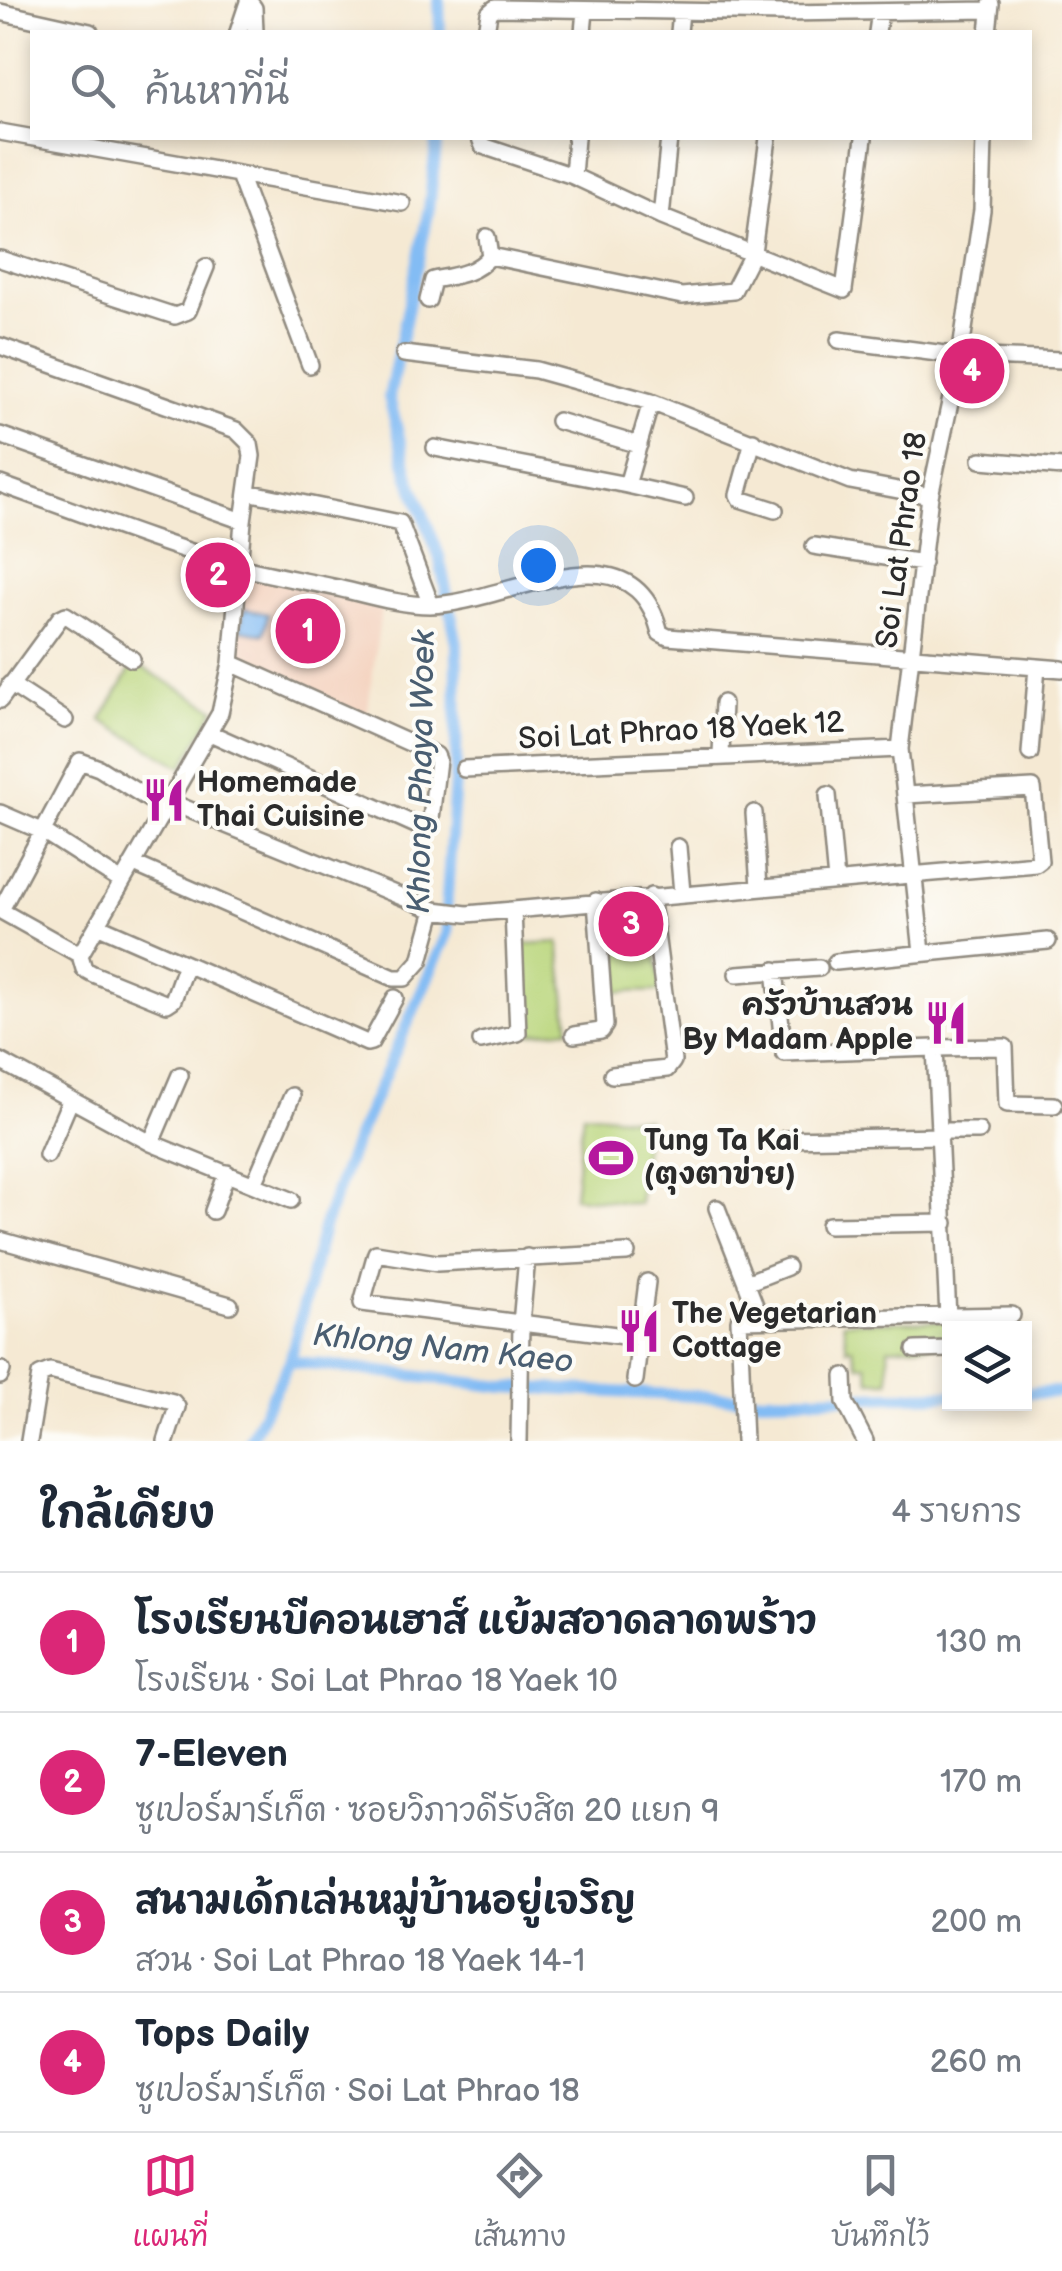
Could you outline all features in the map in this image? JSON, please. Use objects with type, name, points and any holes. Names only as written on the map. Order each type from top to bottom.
[{"type":"street","points":[[239,30],[248,1]]},
{"type":"street","points":[[248,1],[256,18],[256,30]]},
{"type":"street","points":[[486,30],[489,13],[496,8],[784,13],[991,5],[988,30]]},
{"type":"street","points":[[584,30],[585,11]]},
{"type":"street","points":[[0,12],[81,30]]},
{"type":"street","points":[[678,30],[680,12]]},
{"type":"street","points":[[878,30],[880,12]]},
{"type":"street","points":[[782,30],[784,13]]},
{"type":"street","points":[[0,132],[30,137]]},
{"type":"street","points":[[44,140],[402,203]]},
{"type":"street","points":[[481,140],[484,146],[573,176],[661,217],[844,290],[864,140]]},
{"type":"street","points":[[573,176],[576,140]]},
{"type":"street","points":[[661,217],[668,140]]},
{"type":"street","points":[[490,256],[690,296],[733,291],[752,252],[768,140]]},
{"type":"street","name":"Soi Lat Phrao 18","points":[[922,952],[900,749],[930,496],[960,356],[982,210],[984,140]]},
{"type":"street","points":[[239,175],[310,364]]},
{"type":"street","points":[[428,300],[432,280],[468,272],[486,262],[490,256],[487,237]]},
{"type":"street","points":[[0,259],[175,316],[188,311],[206,267]]},
{"type":"street","points":[[839,340],[960,356],[1062,360]]},
{"type":"street","points":[[0,346],[236,430],[250,444],[252,456],[242,521],[231,663],[220,713],[80,955]]},
{"type":"street","points":[[404,354],[536,370],[651,402],[850,481],[930,496]]},
{"type":"street","points":[[626,484],[651,402]]},
{"type":"street","points":[[558,422],[639,445]]},
{"type":"street","points":[[0,435],[242,521]]},
{"type":"street","points":[[752,441],[738,496],[775,510]]},
{"type":"street","points":[[435,448],[685,498]]},
{"type":"street","points":[[981,460],[1062,466]]},
{"type":"street","points":[[0,484],[238,566],[410,604],[458,602],[603,572],[634,585],[645,596],[661,635],[1062,669]]},
{"type":"street","points":[[247,492],[400,523],[432,605]]},
{"type":"street","points":[[814,546],[923,564]]},
{"type":"street","points":[[0,700],[66,615],[132,659]]},
{"type":"street","points":[[210,733],[427,830],[432,823],[436,755],[231,663]]},
{"type":"street","points":[[1030,752],[1037,667]]},
{"type":"street","points":[[10,684],[65,720]]},
{"type":"street","points":[[721,755],[723,704]]},
{"type":"street","name":"Soi Lat Phrao 18 Yaek 12","points":[[464,769],[900,749]]},
{"type":"street","points":[[186,964],[173,1000],[166,1004],[93,974],[84,968],[80,955],[4,912],[2,908],[80,761],[168,806],[434,910],[467,914],[1036,864],[1041,858],[1033,788],[906,795]]},
{"type":"street","points":[[828,795],[836,881]]},
{"type":"street","points":[[0,812],[44,832],[122,882]]},
{"type":"street","points":[[754,813],[759,887]]},
{"type":"street","points":[[678,847],[682,893]]},
{"type":"street","points":[[134,864],[394,978],[410,975],[420,961],[434,910]]},
{"type":"street","points":[[612,1075],[666,1069],[673,1061],[651,896]]},
{"type":"street","points":[[574,1036],[601,1031],[605,1025],[596,901]]},
{"type":"street","points":[[480,1041],[518,1034],[513,910]]},
{"type":"street","points":[[100,926],[367,1043],[396,998]]},
{"type":"street","points":[[836,962],[1048,941]]},
{"type":"street","points":[[737,974],[819,968]]},
{"type":"street","points":[[775,970],[784,1053],[1004,1046],[1006,1104],[1054,1105]]},
{"type":"street","points":[[935,1048],[952,1321]]},
{"type":"street","points":[[0,1061],[151,1143],[292,1200]]},
{"type":"street","points":[[151,1143],[180,1075]]},
{"type":"street","points":[[254,1184],[292,1096]]},
{"type":"street","points":[[47,1155],[70,1101]]},
{"type":"street","points":[[785,1139],[979,1131]]},
{"type":"street","points":[[214,1212],[226,1172]]},
{"type":"street","points":[[716,1208],[760,1318]]},
{"type":"street","points":[[829,1225],[945,1223]]},
{"type":"street","points":[[0,1240],[230,1305]]},
{"type":"street","points":[[627,1253],[436,1264],[376,1253],[362,1303],[640,1338]]},
{"type":"street","points":[[519,1441],[527,1257]]},
{"type":"street","points":[[746,1283],[787,1267]]},
{"type":"street","points":[[635,1380],[647,1282]]},
{"type":"street","points":[[744,1441],[738,1322],[742,1319],[952,1321],[1012,1314]]},
{"type":"street","points":[[915,1350],[942,1349]]},
{"type":"street","points":[[29,1441],[40,1376],[50,1371],[173,1402],[177,1407],[166,1441]]},
{"type":"street","points":[[845,1390],[865,1441]]},
{"type":"shaded area","points":[[253,576],[382,602],[367,717],[236,660],[242,585]]},
{"type":"green space","points":[[134,663],[215,709],[182,767],[101,720]]},
{"type":"green space","points":[[648,901],[661,991],[614,992],[602,907]]},
{"type":"green space","points":[[559,942],[569,1029],[526,1034],[520,944]]},
{"type":"green space","name":"Tung Ta Kai (ตุงตาข่าย)","points":[[583,1113],[647,1119],[639,1204],[574,1197]]},
{"type":"green space","points":[[942,1321],[942,1344],[888,1348],[889,1381],[870,1381],[867,1365],[858,1365],[852,1347],[847,1349],[843,1322]]},
{"type":"water","points":[[244,609],[268,614],[264,634],[240,630]]},
{"type":"waterway","name":"Khlong Phaya Woek","points":[[439,0],[440,30]]},
{"type":"waterway","name":"Khlong Phaya Woek","points":[[249,1441],[290,1361],[323,1228],[354,1144],[448,932],[457,643],[439,556],[409,477],[389,397],[429,209],[437,140]]},
{"type":"waterway","name":"Khlong Nam Kaeo","points":[[290,1361],[504,1387],[763,1399],[942,1395]]},
{"type":"waterway","name":"Khlong Nam Kaeo","points":[[1032,1393],[1062,1392]]},
{"type":"place","name":"Tops Daily","points":[[972,371]]},
{"type":"place","name":"7-Eleven","points":[[218,575]]},
{"type":"place","name":"โรงเรียนบีคอนเฮาส์ แย้มสอาดลาดพร้าว","points":[[308,631]]},
{"type":"place","name":"Homemade Thai Cuisine","points":[[164,800]]},
{"type":"place","name":"สนามเด้กเล่นหมู่บ้านอยู่เจริญ","points":[[631,924]]},
{"type":"place","name":"ครัวบ้านสวน By Madam Apple","points":[[946,1023]]},
{"type":"place","name":"Tung Ta Kai (ตุงตาข่าย)","points":[[611,1158]]},
{"type":"place","name":"The Vegetarian Cottage","points":[[639,1331]]}]
